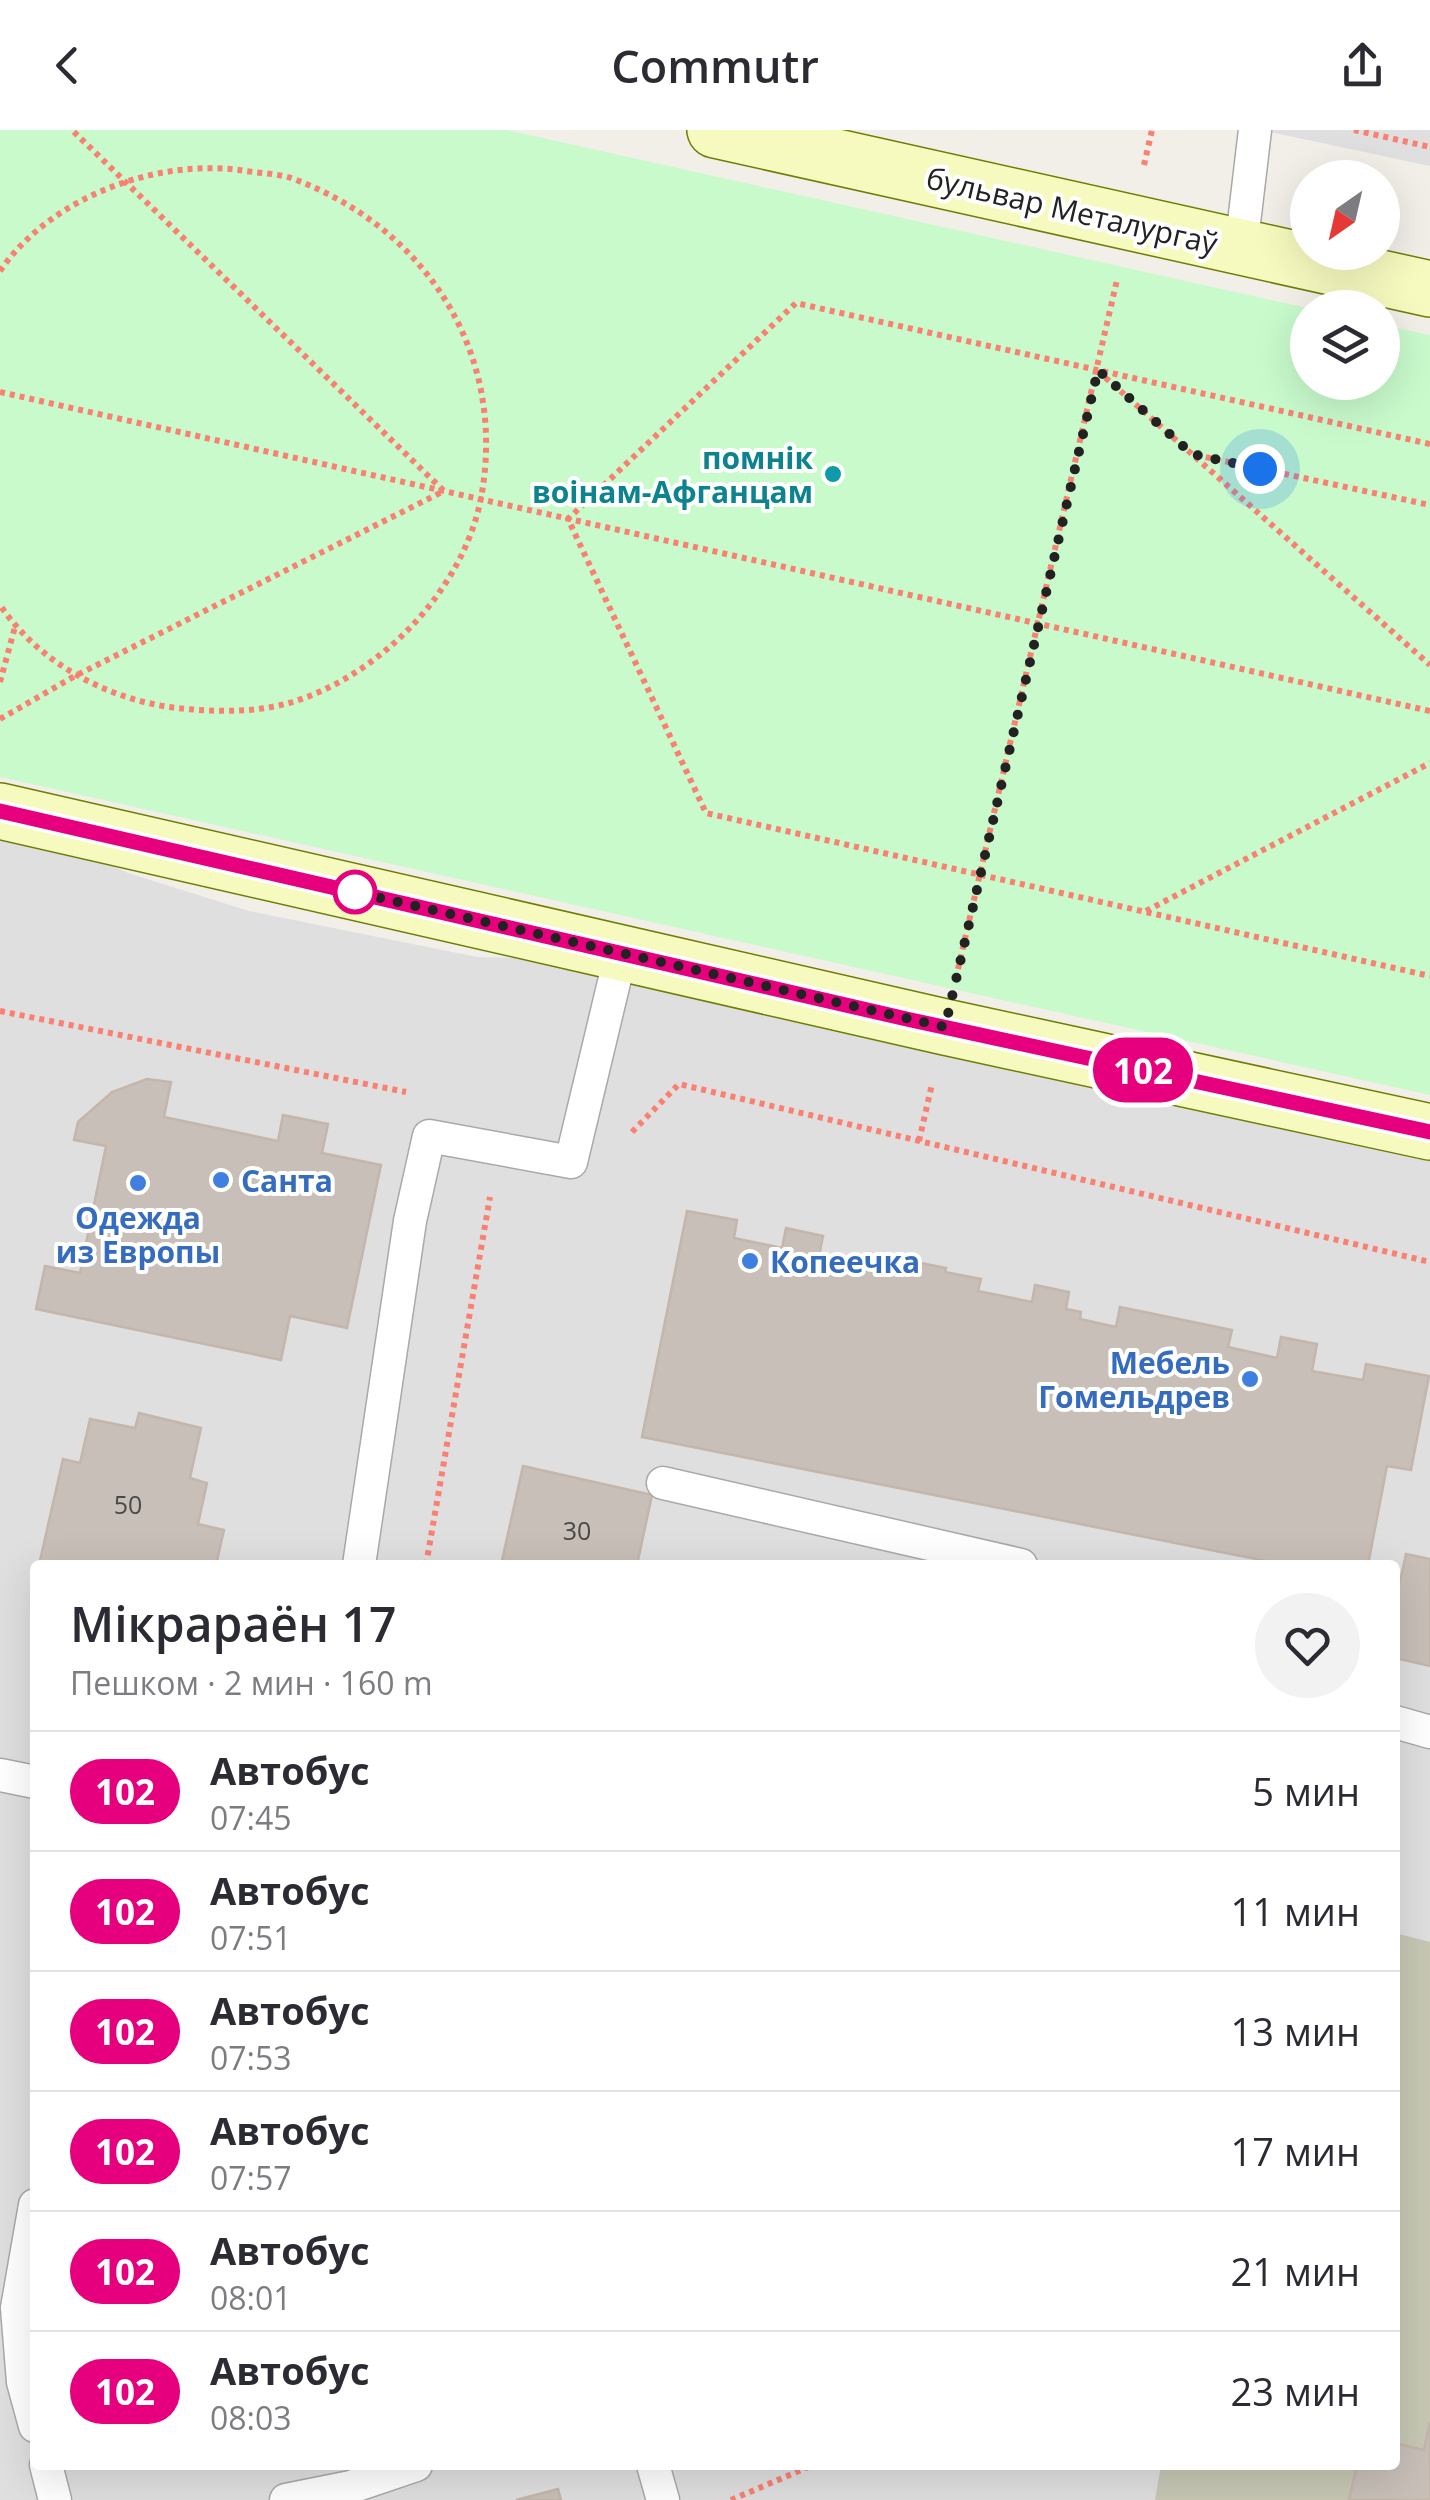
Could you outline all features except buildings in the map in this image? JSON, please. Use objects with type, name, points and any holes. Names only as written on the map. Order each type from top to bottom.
[{"type":"main road","name":"бульвар Металургаў","points":[[715,130],[1430,290]]},
{"type":"main road","points":[[0,811],[945,1027],[1430,1132]]},
{"type":"lane","points":[[1242,248],[1256,130]]},
{"type":"lane","points":[[360,1560],[410,1222],[429,1136],[571,1162],[621,953]]},
{"type":"lane","points":[[663,1483],[999,1560]]},
{"type":"lane","points":[[1400,1723],[1430,1732]]},
{"type":"lane","points":[[0,1775],[30,1781]]},
{"type":"lane","points":[[30,2233],[17,2308],[23,2382],[30,2408]]},
{"type":"lane","points":[[47,2470],[56,2500]]},
{"type":"lane","points":[[286,2500],[399,2470]]},
{"type":"lane","points":[[655,2470],[664,2500]]},
{"type":"path","points":[[72,130],[444,491]]},
{"type":"path","points":[[918,1141],[1152,130]]},
{"type":"path","points":[[1354,130],[1430,147]]},
{"type":"path","points":[[0,271],[9,257],[62,212],[125,181],[206,166],[288,177],[363,211],[424,266],[467,337],[486,417],[480,499],[455,568],[413,628],[356,673],[288,703],[216,713],[144,704],[76,676],[15,627],[0,605]]},
{"type":"path","points":[[568,519],[796,304],[1430,444]]},
{"type":"path","points":[[1098,370],[1430,665]]},
{"type":"path","points":[[0,392],[1430,711]]},
{"type":"path","points":[[1192,454],[1430,505]]},
{"type":"path","points":[[0,719],[76,676],[444,491]]},
{"type":"path","points":[[568,519],[706,813],[1430,976]]},
{"type":"path","points":[[0,682],[15,627]]},
{"type":"path","points":[[1144,912],[1430,764]]},
{"type":"path","points":[[0,1011],[408,1092]]},
{"type":"path","points":[[578,1127],[626,1137],[679,1084],[1430,1262]]},
{"type":"path","points":[[427,1560],[498,1149]]},
{"type":"path","points":[[731,2500],[802,2470]]},
{"type":"shaded area","points":[[1260,130],[1430,130],[1430,166]]},
{"type":"shaded area","points":[[0,821],[24,826],[128,873],[249,911],[477,957],[573,959],[1430,1155],[1430,2500],[0,2500]]},
{"type":"shaded area","points":[[1400,1934],[1430,1942],[1430,2500],[1155,2500],[1160,2470],[1400,2470]]},
{"type":"green space","points":[[0,130],[507,130],[1290,304],[1290,400],[1400,400],[1400,329],[1430,335],[1430,1095],[0,777]]},
{"type":"bus line","name":"102","points":[[0,811],[911,1020],[1430,1132]]},
{"type":"place","name":"помнік воінам-Афганцам","points":[[833,474]]},
{"type":"place","name":"Санта","points":[[221,1180]]},
{"type":"place","name":"Одежда из Европы","points":[[138,1183]]},
{"type":"place","name":"Копеечка","points":[[750,1261]]},
{"type":"place","name":"Мебель Гомельдрев","points":[[1250,1379]]},
{"type":"route","points":[[355,892],[350,891],[945,1027],[1098,370],[1192,454],[1260,469]]}]
